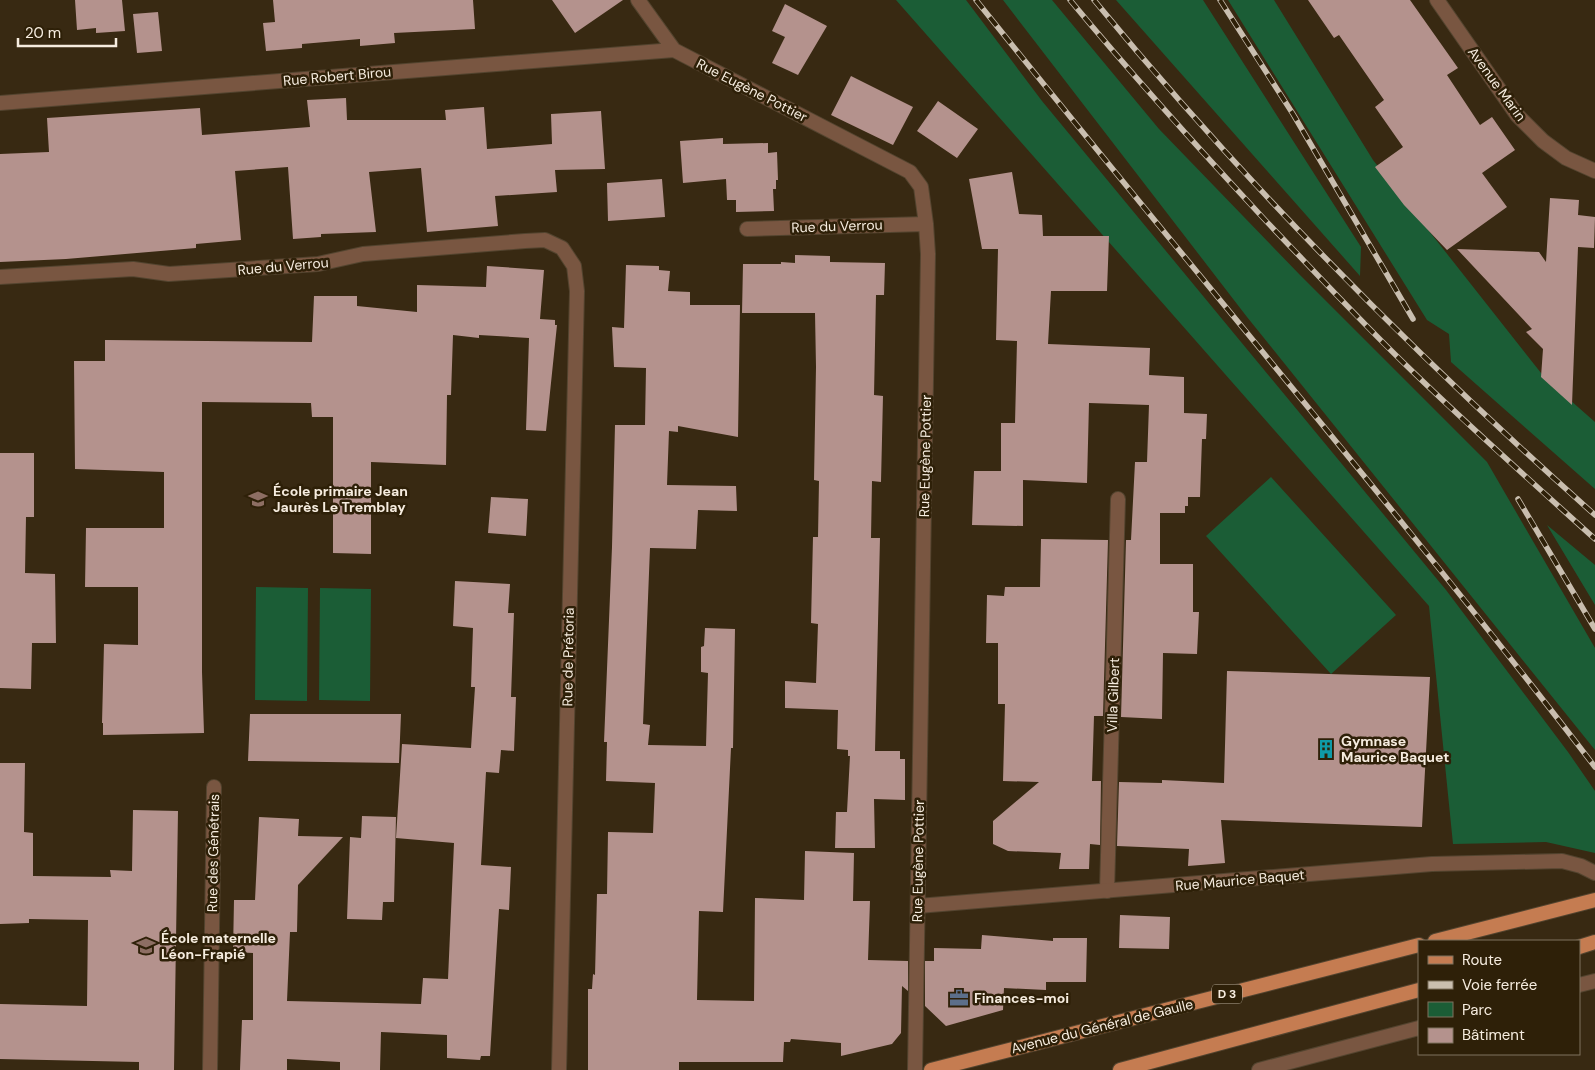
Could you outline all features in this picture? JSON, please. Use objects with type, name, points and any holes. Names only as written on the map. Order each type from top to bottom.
[{"type":"main road","points":[[1439,940],[1595,900]]},
{"type":"main road","points":[[1580,947],[1595,942]]},
{"type":"main road","name":"Avenue du Général de Gaulle","points":[[931,1070],[1418,945]]},
{"type":"main road","points":[[1120,1070],[1418,990]]},
{"type":"street","name":"Rue Eugène Pottier","points":[[638,0],[674,50],[910,172],[921,186],[926,224],[928,284],[915,1070]]},
{"type":"street","name":"Avenue Marin","points":[[1437,0],[1517,115],[1543,141],[1566,158],[1595,171]]},
{"type":"street","name":"Rue Robert Birou","points":[[0,103],[674,50]]},
{"type":"street","name":"Rue du Verrou","points":[[747,229],[926,224]]},
{"type":"street","name":"Rue du Verrou","points":[[0,277],[133,269],[169,274],[318,264],[364,254],[531,240],[545,240],[562,248]]},
{"type":"street","name":"Rue de Prétoria","points":[[559,1070],[577,291],[574,266],[562,248]]},
{"type":"street","name":"Villa Gilbert","points":[[1107,891],[1118,499]]},
{"type":"street","name":"Rue des Génétrais","points":[[210,1070],[214,787]]},
{"type":"street","name":"Rue Maurice Baquet","points":[[918,906],[1432,864],[1562,861],[1581,866],[1595,873]]},
{"type":"street","points":[[1580,985],[1595,980]]},
{"type":"street","points":[[1260,1070],[1418,1028]]},
{"type":"green space","points":[[896,0],[966,0],[1042,101],[1446,590],[1568,752],[1595,791],[1595,853],[1546,842],[1453,844],[1429,606]]},
{"type":"green space","points":[[1003,0],[1052,0],[1159,129],[1300,275],[1487,462],[1595,648],[1595,750],[1247,317]]},
{"type":"green space","points":[[1116,0],[1203,0],[1361,247],[1360,276]]},
{"type":"green space","points":[[1228,0],[1274,0],[1373,160],[1545,378],[1595,422],[1595,489],[1451,362],[1449,334],[1427,320]]},
{"type":"green space","points":[[1271,477],[1396,615],[1331,674],[1206,536]]},
{"type":"green space","points":[[1547,525],[1595,565],[1595,605]]},
{"type":"green space","points":[[256,587],[308,588],[307,701],[255,700]]},
{"type":"green space","points":[[320,588],[371,589],[370,701],[319,700]]},
{"type":"building","points":[[75,0],[122,0],[125,31],[96,33],[96,28],[77,30]]},
{"type":"building","points":[[273,0],[473,0],[475,29],[394,33],[395,43],[360,46],[360,39],[302,44],[302,48],[266,51],[263,23],[275,22]]},
{"type":"building","points":[[552,0],[623,0],[575,33]]},
{"type":"building","points":[[1308,0],[1410,0],[1458,68],[1447,75],[1480,125],[1492,117],[1515,150],[1482,173],[1507,207],[1447,250],[1404,205],[1375,167],[1403,147],[1375,107],[1384,100],[1339,35],[1334,38]]},
{"type":"building","points":[[785,4],[827,26],[798,75],[772,63],[785,37],[772,31]]},
{"type":"building","points":[[158,12],[162,51],[137,53],[133,14]]},
{"type":"building","points":[[851,76],[913,107],[893,145],[831,115]]},
{"type":"building","points":[[346,98],[347,120],[446,120],[445,110],[484,107],[487,149],[552,144],[551,114],[601,111],[605,169],[555,170],[557,192],[495,196],[498,226],[427,232],[421,168],[369,172],[376,232],[321,234],[321,237],[293,239],[288,167],[235,171],[241,240],[196,244],[196,248],[66,259],[0,262],[0,154],[49,152],[47,118],[200,108],[202,135],[310,127],[307,100]]},
{"type":"building","points":[[938,101],[978,129],[957,158],[917,131]]},
{"type":"building","points":[[723,138],[723,144],[768,143],[768,153],[777,152],[778,180],[776,180],[776,189],[773,189],[774,211],[736,212],[736,200],[727,200],[726,179],[683,183],[680,141]]},
{"type":"building","points":[[1012,172],[1019,214],[1042,215],[1043,236],[1109,236],[1107,291],[1051,291],[1048,344],[1150,348],[1149,375],[1184,377],[1184,413],[1207,414],[1206,439],[1202,439],[1200,497],[1188,497],[1188,506],[1185,506],[1185,513],[1160,513],[1160,564],[1193,564],[1193,612],[1199,612],[1197,654],[1163,653],[1162,719],[1121,717],[1126,540],[1131,540],[1135,462],[1147,462],[1149,405],[1089,403],[1087,483],[1023,480],[1023,526],[972,525],[974,471],[1001,471],[1001,423],[1015,423],[1017,341],[996,340],[998,249],[982,249],[969,179]]},
{"type":"building","points":[[662,179],[665,217],[608,221],[607,183]]},
{"type":"building","points":[[1550,198],[1579,200],[1578,215],[1595,217],[1594,248],[1578,247],[1572,405],[1541,377],[1543,349],[1526,332],[1532,329],[1457,249],[1539,252],[1546,262]]},
{"type":"building","points":[[795,255],[830,256],[830,262],[885,263],[884,295],[876,295],[874,395],[883,396],[881,482],[872,481],[871,538],[880,538],[875,751],[900,751],[900,759],[905,759],[905,800],[874,799],[875,848],[835,848],[836,812],[847,812],[850,756],[848,756],[848,750],[837,749],[838,710],[785,708],[785,681],[816,683],[818,624],[811,623],[813,537],[818,537],[819,481],[814,480],[815,313],[742,313],[743,264],[795,263]]},
{"type":"building","points":[[626,265],[659,266],[659,270],[670,271],[668,291],[690,292],[690,305],[740,305],[738,437],[678,426],[678,432],[669,431],[667,485],[736,486],[737,511],[698,510],[696,549],[650,548],[643,724],[650,725],[648,745],[706,746],[708,673],[701,672],[701,647],[704,646],[705,628],[735,629],[733,748],[731,748],[723,912],[699,911],[697,1000],[754,1001],[755,898],[804,900],[805,851],[854,853],[853,901],[870,901],[868,960],[908,961],[908,991],[902,986],[901,1033],[892,1044],[841,1056],[841,1043],[791,1039],[790,1042],[784,1042],[783,1062],[679,1062],[679,1070],[588,1070],[588,989],[592,989],[593,974],[595,975],[597,894],[607,894],[608,832],[653,833],[655,783],[606,781],[607,742],[604,742],[615,425],[645,425],[646,368],[614,367],[612,327],[624,328]]},
{"type":"building","points":[[487,266],[544,270],[540,319],[555,320],[555,325],[557,325],[546,431],[526,430],[529,338],[479,335],[479,338],[453,335],[451,395],[447,395],[446,465],[371,462],[371,554],[333,553],[333,417],[312,417],[311,403],[202,402],[202,672],[204,733],[103,735],[104,644],[138,645],[138,587],[85,587],[86,528],[164,528],[164,472],[75,469],[74,361],[105,361],[105,340],[312,342],[314,296],[357,296],[357,306],[417,312],[417,285],[486,287]]},
{"type":"building","points":[[0,453],[34,453],[34,517],[26,517],[25,573],[55,574],[56,643],[32,643],[31,689],[0,688]]},
{"type":"building","points":[[491,497],[528,499],[526,536],[488,533]]},
{"type":"building","points":[[1041,539],[1108,540],[1103,716],[1094,716],[1092,781],[1101,781],[1100,845],[1090,844],[1089,869],[1059,869],[1061,853],[1008,851],[993,844],[993,821],[1039,782],[1003,781],[1005,704],[998,704],[998,643],[986,643],[987,595],[1004,596],[1005,587],[1040,587]]},
{"type":"building","points":[[455,581],[510,584],[508,613],[514,613],[511,697],[516,697],[514,751],[501,750],[499,773],[486,772],[481,865],[511,867],[509,910],[499,909],[490,1056],[481,1056],[480,1060],[447,1058],[447,1035],[381,1032],[380,1070],[340,1070],[340,1062],[287,1059],[287,1070],[240,1070],[242,1020],[253,1020],[253,953],[233,952],[234,900],[255,900],[259,817],[299,819],[298,836],[343,837],[298,885],[297,932],[290,932],[287,1001],[421,1004],[423,978],[448,979],[454,843],[396,838],[402,744],[471,748],[475,687],[471,687],[473,628],[453,626]]},
{"type":"building","name":"Gymnase Maurice Baquet","points":[[1227,671],[1430,677],[1422,827],[1221,820],[1225,863],[1188,866],[1189,849],[1117,846],[1119,782],[1162,783],[1162,780],[1224,783]]},
{"type":"building","points":[[250,714],[401,714],[399,763],[248,761]]},
{"type":"building","name":"École maternelle Léon-Frapié","points":[[0,763],[25,763],[24,832],[33,833],[33,876],[111,877],[110,870],[132,871],[133,810],[178,811],[174,1070],[139,1070],[139,1062],[0,1059],[0,1004],[87,1006],[88,920],[29,919],[29,923],[0,924]]},
{"type":"building","points":[[362,816],[396,817],[394,902],[383,902],[382,920],[347,919],[350,837],[361,838]]},
{"type":"building","points":[[1120,915],[1170,917],[1169,949],[1119,948]]},
{"type":"building","points":[[982,935],[1053,941],[1053,938],[1087,938],[1086,982],[1046,982],[1046,990],[1004,988],[1003,1010],[946,1026],[925,1006],[925,961],[934,961],[934,948],[981,949]]},
{"type":"railway","points":[[976,0],[1443,573],[1595,767]]},
{"type":"railway","points":[[1070,0],[1191,139],[1266,221],[1392,352],[1456,413],[1595,539]]},
{"type":"railway","points":[[1094,0],[1211,136],[1334,267],[1528,455],[1595,515]]},
{"type":"railway","points":[[1220,0],[1293,114],[1413,319]]},
{"type":"railway","points":[[1518,499],[1595,629]]},
{"type":"place","name":"École primaire Jean Jaurès Le Tremblay","points":[[258,499]]},
{"type":"place","name":"Gymnase Maurice Baquet","points":[[1326,749]]},
{"type":"place","name":"École maternelle Léon-Frapié","points":[[146,946]]},
{"type":"place","name":"Finances-moi","points":[[959,998]]}]
